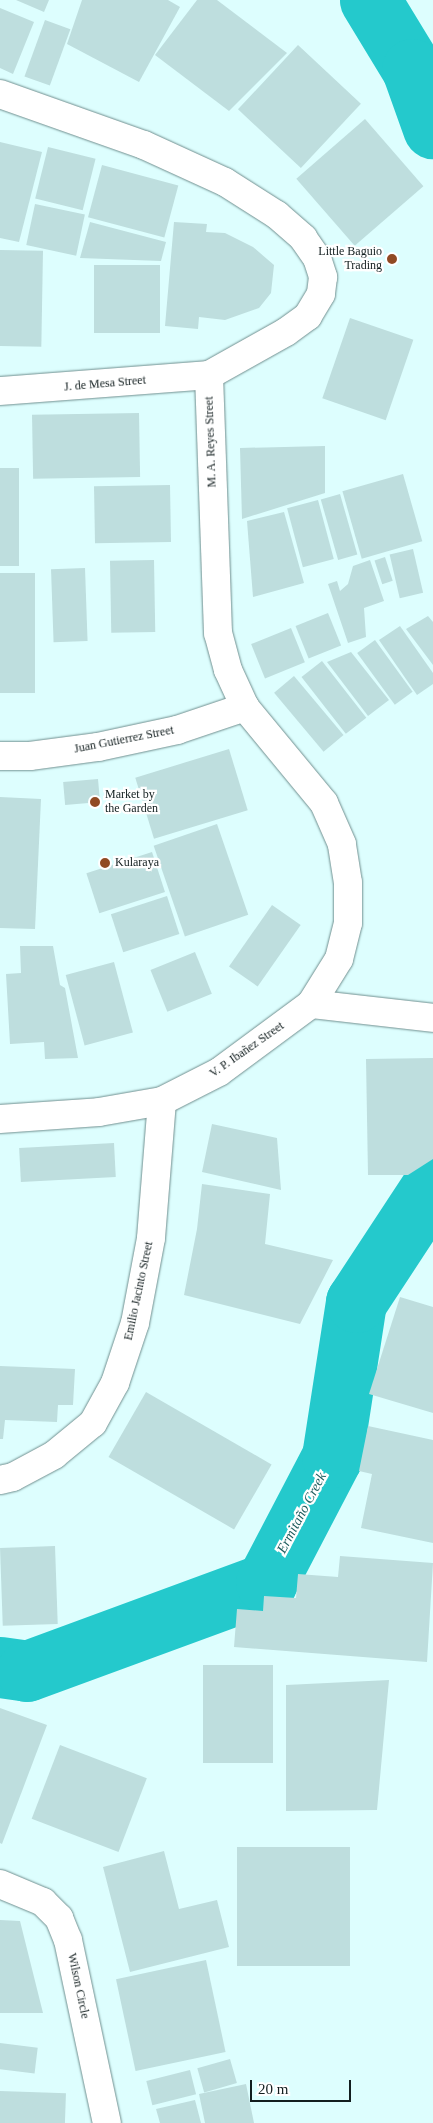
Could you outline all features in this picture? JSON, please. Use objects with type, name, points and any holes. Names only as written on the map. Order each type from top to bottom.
[{"type":"street","points":[[0,94],[144,144],[225,182],[277,215],[303,238],[317,258],[323,277],[321,294],[308,316],[286,332],[209,375]]},
{"type":"street","name":"J. de Mesa Street","points":[[0,391],[209,375]]},
{"type":"street","name":"M. A. Reyes Street","points":[[209,375],[218,633],[228,670],[244,707],[324,803],[342,844],[348,883],[348,923],[339,959],[311,1004]]},
{"type":"street","name":"Juan Gutierrez Street","points":[[0,756],[30,756],[98,746],[177,730],[244,707]]},
{"type":"street","points":[[311,1004],[433,1018]]},
{"type":"street","name":"V. P. Ibañez Street","points":[[0,1119],[99,1112],[162,1101],[219,1072],[311,1004]]},
{"type":"street","name":"Emilio Jacinto Street","points":[[0,1480],[13,1477],[54,1455],[93,1423],[115,1383],[135,1323],[151,1238],[162,1101]]},
{"type":"street","name":"Wilson Circle","points":[[0,1884],[43,1902],[59,1918],[68,1940],[107,2123]]},
{"type":"building","points":[[16,0],[49,0],[44,12]]},
{"type":"building","points":[[82,0],[168,0],[180,7],[139,82],[67,44]]},
{"type":"building","points":[[197,0],[217,0],[287,53],[229,111],[155,55]]},
{"type":"building","points":[[0,8],[34,22],[13,74],[0,68]]},
{"type":"building","points":[[45,20],[70,29],[50,86],[24,76]]},
{"type":"building","points":[[298,45],[361,104],[301,168],[238,109]]},
{"type":"building","points":[[365,119],[423,186],[355,246],[296,179]]},
{"type":"building","points":[[0,142],[42,152],[19,242],[0,238]]},
{"type":"building","points":[[48,147],[96,159],[83,210],[35,198]]},
{"type":"building","points":[[102,165],[178,185],[164,238],[88,217]]},
{"type":"building","points":[[35,204],[85,215],[76,256],[26,245]]},
{"type":"building","points":[[90,222],[166,242],[161,261],[80,258]]},
{"type":"building","points":[[174,222],[207,224],[206,232],[225,233],[253,247],[274,265],[271,293],[259,308],[225,320],[199,317],[198,329],[165,326]]},
{"type":"building","points":[[0,250],[43,251],[41,347],[0,346]]},
{"type":"building","points":[[94,265],[160,265],[160,333],[94,333]]},
{"type":"building","points":[[350,318],[413,340],[386,420],[322,398]]},
{"type":"building","points":[[139,413],[140,477],[33,479],[32,415]]},
{"type":"building","points":[[325,446],[325,493],[242,519],[240,448]]},
{"type":"building","points":[[0,468],[19,468],[19,566],[0,566]]},
{"type":"building","points":[[403,474],[422,541],[362,559],[342,491]]},
{"type":"building","points":[[170,485],[171,542],[95,543],[94,486]]},
{"type":"building","points":[[340,494],[357,555],[338,560],[321,500]]},
{"type":"building","points":[[318,500],[334,559],[303,567],[287,508]]},
{"type":"building","points":[[284,512],[304,583],[253,597],[247,521]]},
{"type":"building","points":[[413,549],[423,593],[400,598],[390,554]]},
{"type":"building","points":[[385,557],[393,581],[382,584],[375,560]]},
{"type":"building","points":[[154,560],[155,632],[111,633],[110,561]]},
{"type":"building","points":[[370,560],[384,601],[364,608],[366,637],[348,643],[328,584],[337,581],[340,591],[348,584],[353,566]]},
{"type":"building","points":[[85,568],[88,641],[54,642],[51,569]]},
{"type":"building","points":[[0,573],[35,573],[35,693],[0,693]]},
{"type":"building","points":[[328,613],[341,645],[309,659],[296,626]]},
{"type":"building","points":[[428,616],[433,622],[433,665],[406,629]]},
{"type":"building","points":[[400,626],[433,673],[433,684],[417,695],[379,640]]},
{"type":"building","points":[[291,628],[305,662],[265,678],[251,644]]},
{"type":"building","points":[[375,640],[413,692],[395,705],[357,653]]},
{"type":"building","points":[[351,652],[389,700],[368,716],[327,662]]},
{"type":"building","points":[[322,661],[366,718],[346,734],[302,677]]},
{"type":"building","points":[[294,676],[343,735],[324,752],[274,693]]},
{"type":"building","points":[[229,749],[248,810],[154,839],[135,778]]},
{"type":"building","points":[[98,779],[100,802],[65,805],[63,782]]},
{"type":"building","points":[[0,797],[41,799],[35,929],[0,928]]},
{"type":"building","points":[[217,824],[248,915],[185,937],[154,846]]},
{"type":"building","points":[[152,852],[165,892],[99,913],[86,873]]},
{"type":"building","points":[[167,896],[179,934],[123,952],[111,914]]},
{"type":"building","points":[[272,905],[301,925],[258,987],[229,966]]},
{"type":"building","points":[[20,946],[53,946],[60,985],[65,988],[78,1058],[45,1059],[44,1042],[10,1044],[6,974],[21,973]]},
{"type":"building","points":[[195,952],[212,994],[167,1012],[150,970]]},
{"type":"building","points":[[114,962],[133,1033],[85,1045],[66,975]]},
{"type":"building","points":[[433,1058],[433,1159],[408,1175],[368,1175],[366,1059]]},
{"type":"building","points":[[212,1124],[277,1138],[281,1190],[202,1172]]},
{"type":"building","points":[[114,1143],[116,1177],[21,1182],[19,1148]]},
{"type":"building","points":[[202,1184],[270,1194],[265,1244],[333,1260],[300,1324],[184,1295],[197,1229]]},
{"type":"building","points":[[400,1297],[433,1307],[433,1413],[369,1394]]},
{"type":"building","points":[[0,1366],[75,1369],[73,1405],[58,1405],[57,1422],[5,1420],[3,1439],[0,1439]]},
{"type":"building","points":[[146,1392],[272,1464],[234,1529],[108,1457]]},
{"type":"building","points":[[368,1426],[433,1440],[433,1543],[361,1528],[372,1474],[359,1471]]},
{"type":"building","points":[[55,1546],[58,1624],[3,1626],[0,1548]]},
{"type":"building","points":[[340,1556],[433,1563],[427,1662],[234,1647],[237,1609],[263,1611],[264,1596],[296,1598],[298,1574],[338,1577]]},
{"type":"building","points":[[203,1665],[273,1665],[273,1763],[203,1763]]},
{"type":"building","points":[[389,1680],[377,1810],[286,1811],[286,1685]]},
{"type":"building","points":[[0,1708],[47,1725],[2,1844],[0,1843]]},
{"type":"building","points":[[60,1745],[147,1778],[119,1852],[32,1819]]},
{"type":"building","points":[[237,1847],[350,1847],[350,1966],[237,1966]]},
{"type":"building","points":[[164,1851],[179,1909],[217,1900],[229,1947],[130,1972],[103,1867]]},
{"type":"building","points":[[0,1920],[20,1921],[43,2013],[0,2013]]},
{"type":"building","points":[[206,1960],[226,2052],[136,2071],[116,1979]]},
{"type":"building","points":[[0,2043],[38,2048],[35,2073],[0,2069]]},
{"type":"building","points":[[230,2059],[237,2083],[204,2092],[197,2068]]},
{"type":"building","points":[[190,2070],[196,2094],[152,2105],[146,2081]]},
{"type":"building","points":[[246,2084],[254,2123],[205,2123],[199,2094]]},
{"type":"building","points":[[0,2091],[66,2093],[65,2123],[0,2123]]},
{"type":"building","points":[[195,2100],[201,2123],[160,2123],[156,2109]]},
{"type":"waterway","name":"Ermitaño Creek","points":[[370,0],[412,69],[433,128]]},
{"type":"waterway","name":"Ermitaño Creek","points":[[0,1667],[27,1671],[266,1583],[332,1457],[356,1302],[433,1185]]},
{"type":"place","name":"Little Baguio Trading","points":[[392,259]]},
{"type":"place","name":"Market by the Garden","points":[[95,802]]},
{"type":"place","name":"Kularaya","points":[[105,863]]}]
